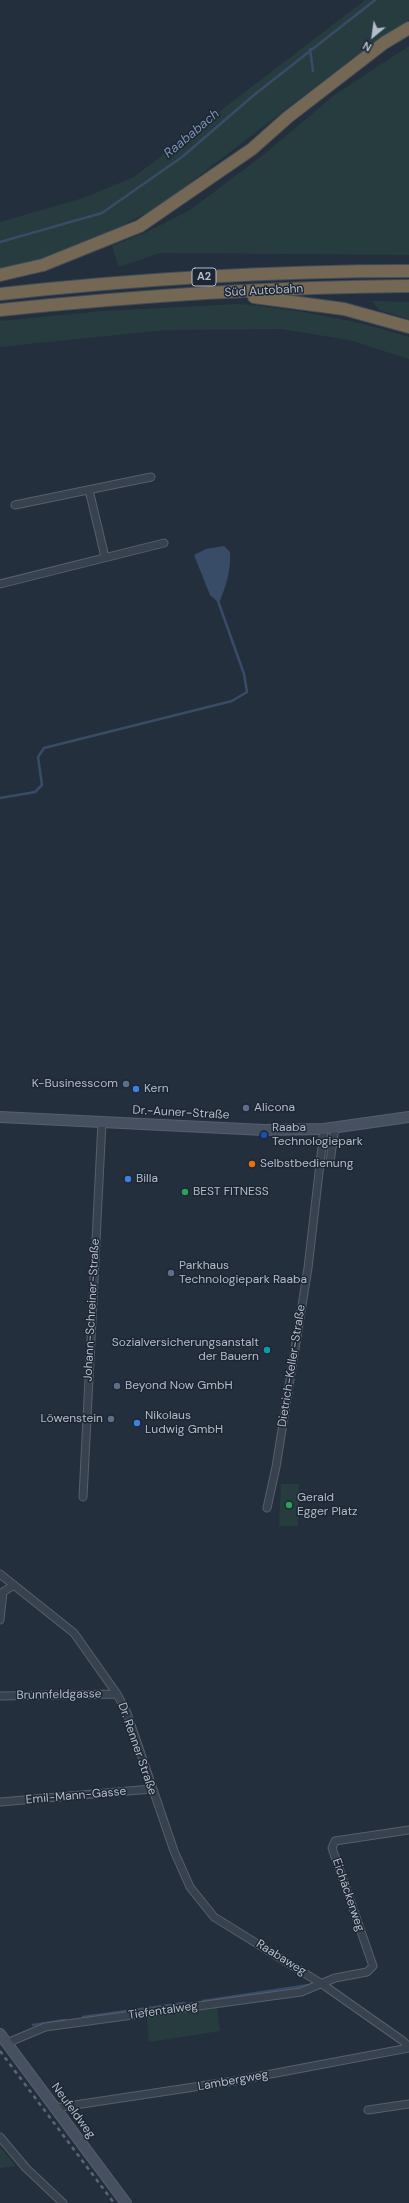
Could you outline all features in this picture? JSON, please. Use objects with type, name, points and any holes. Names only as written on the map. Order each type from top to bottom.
[{"type":"highway","points":[[0,275],[43,265],[140,226],[252,149],[288,117],[378,47],[409,28]]},
{"type":"highway","name":"Süd Autobahn","points":[[0,294],[181,278],[339,271],[409,271]]},
{"type":"highway","name":"Süd Autobahn","points":[[0,310],[223,293],[344,286],[409,286]]},
{"type":"highway","points":[[223,293],[344,309],[409,327]]},
{"type":"main road","name":"Dr.-Auner-Straße","points":[[0,1117],[251,1129],[324,1129],[409,1117]]},
{"type":"main road","name":"Neufeldweg","points":[[0,2034],[126,2203]]},
{"type":"street","points":[[15,505],[151,477]]},
{"type":"street","points":[[89,490],[105,557]]},
{"type":"street","points":[[0,584],[164,543]]},
{"type":"street","name":"Johann-Schreiner-Straße","points":[[83,1497],[102,1122]]},
{"type":"street","points":[[330,1162],[335,1127]]},
{"type":"street","name":"Dietrich-Keller-Straße","points":[[267,1508],[276,1466],[308,1268],[324,1129]]},
{"type":"street","name":"Dr. Renner Straße","points":[[0,1574],[74,1633],[118,1694],[127,1712],[174,1851]]},
{"type":"street","points":[[0,1620],[3,1592],[14,1584]]},
{"type":"street","name":"Brunnfeldgasse","points":[[0,1696],[118,1694]]},
{"type":"street","name":"Emil-Mann-Gasse","points":[[0,1802],[152,1789]]},
{"type":"street","name":"Eichäckerweg","points":[[322,1984],[334,1978],[367,1972],[373,1966],[332,1848],[335,1841],[409,1830]]},
{"type":"street","name":"Raabaweg","points":[[174,1851],[190,1887],[214,1917],[322,1984],[403,2041],[409,2048]]},
{"type":"street","name":"Tiefentalweg","points":[[7,2043],[45,2027],[301,1992],[322,1984]]},
{"type":"street","name":"Lambergweg","points":[[55,2108],[234,2081],[409,2048]]},
{"type":"street","points":[[368,2110],[409,2104]]},
{"type":"street","points":[[0,2137],[26,2168],[63,2203]]},
{"type":"green space","points":[[365,0],[409,0],[409,20],[358,54],[161,205],[119,227],[73,246],[26,264],[0,269],[0,222],[83,198],[134,177]]},
{"type":"green space","points":[[409,46],[409,255],[160,253],[119,267],[112,246],[147,232],[190,210],[268,151],[333,96]]},
{"type":"green space","points":[[372,301],[409,302],[409,319],[379,310]]},
{"type":"green space","points":[[237,304],[281,309],[346,320],[409,337],[409,359],[349,340],[281,329],[166,330],[0,347],[0,321],[102,311]]},
{"type":"green space","name":"Gerald Egger Platz","points":[[281,1484],[299,1484],[298,1526],[279,1526]]},
{"type":"green space","points":[[217,2007],[220,2031],[149,2042],[147,2016]]},
{"type":"green space","points":[[0,2147],[16,2166],[0,2168]]},
{"type":"water","points":[[224,546],[230,552],[230,566],[226,584],[219,603],[210,595],[194,555],[206,549]]},
{"type":"waterway","name":"Raababach","points":[[0,242],[102,213],[182,157],[254,95],[375,0]]},
{"type":"waterway","points":[[310,49],[313,71]]},
{"type":"waterway","points":[[0,798],[35,792],[42,785],[38,757],[44,748],[232,701],[247,692],[244,674],[218,601]]},
{"type":"waterway","points":[[203,2001],[309,1985]]},
{"type":"waterway","points":[[83,2017],[184,2003]]},
{"type":"waterway","points":[[33,2025],[65,2020]]},
{"type":"railway","points":[[0,2051],[114,2203]]},
{"type":"place","name":"K-Businesscom","points":[[126,1084]]},
{"type":"place","name":"Kern","points":[[136,1089]]},
{"type":"place","name":"Alicona","points":[[246,1108]]},
{"type":"place","name":"Raaba Technologiepark","points":[[264,1135]]},
{"type":"place","name":"Selbstbedienung","points":[[252,1164]]},
{"type":"place","name":"Billa","points":[[128,1179]]},
{"type":"place","name":"BEST FITNESS","points":[[185,1192]]},
{"type":"place","name":"Parkhaus Technologiepark Raaba","points":[[171,1273]]},
{"type":"place","name":"Sozialversicherungsanstalt der Bauern","points":[[267,1350]]},
{"type":"place","name":"Beyond Now GmbH","points":[[117,1386]]},
{"type":"place","name":"Löwenstein","points":[[111,1419]]},
{"type":"place","name":"Nikolaus Ludwig GmbH","points":[[137,1423]]},
{"type":"place","name":"Gerald Egger Platz","points":[[289,1505]]}]
